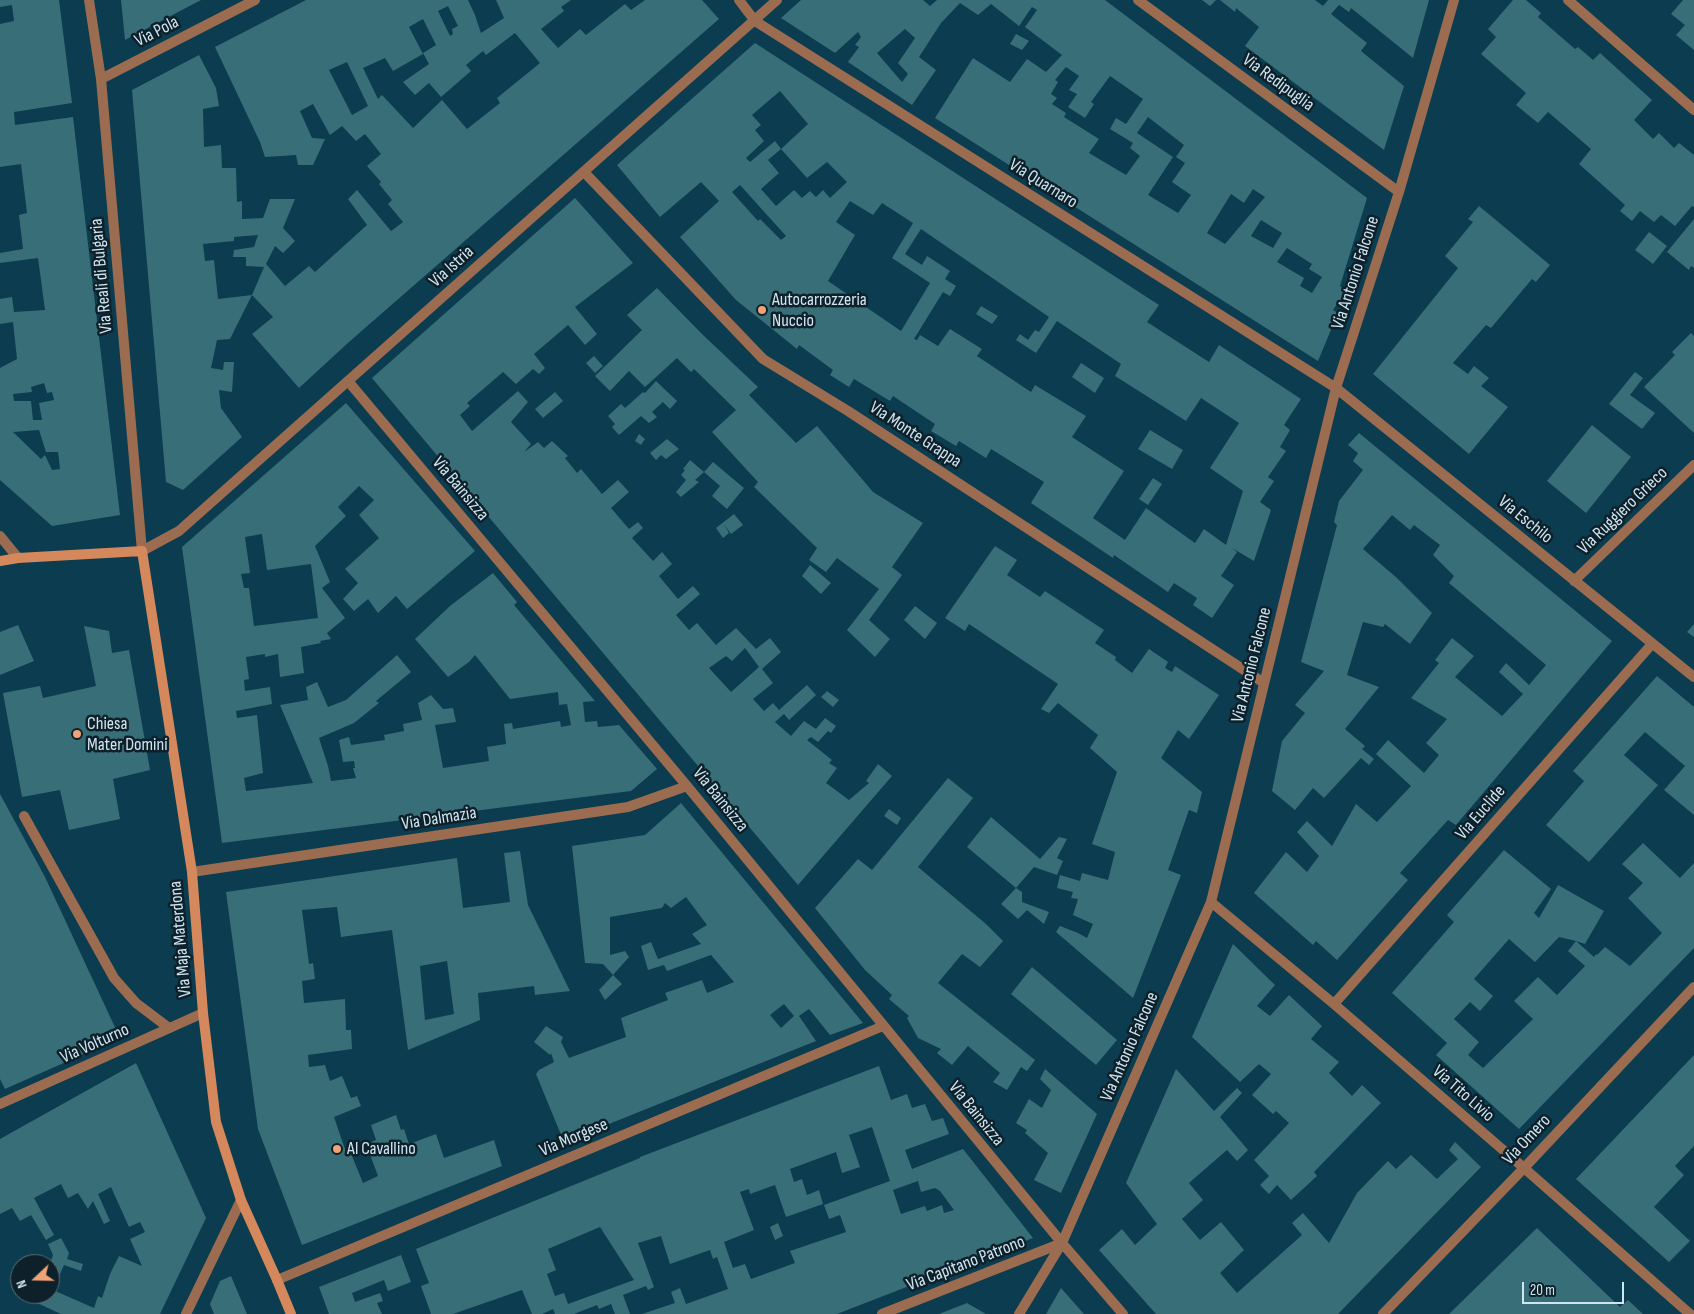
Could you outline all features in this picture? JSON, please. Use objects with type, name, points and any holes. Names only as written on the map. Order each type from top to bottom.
[{"type":"main road","points":[[0,561],[18,558],[142,551]]},
{"type":"main road","name":"Via Maja Materdona","points":[[142,551],[192,872],[203,1013],[216,1122],[241,1200],[278,1280],[291,1314]]},
{"type":"street","name":"Via Reali di Bulgaria","points":[[89,0],[100,79],[142,551]]},
{"type":"street","name":"Via Pola","points":[[100,79],[255,0]]},
{"type":"street","name":"Via Quarnaro","points":[[740,0],[755,21],[1336,388]]},
{"type":"street","name":"Via Istria","points":[[142,551],[179,531],[777,0]]},
{"type":"street","name":"Via Redipuglia","points":[[1138,0],[1399,192]]},
{"type":"street","name":"Via Antonio Falcone","points":[[1019,1314],[1062,1243],[1211,902],[1336,388],[1399,192],[1454,0]]},
{"type":"street","points":[[1568,0],[1694,110]]},
{"type":"street","name":"Via Monte Grappa","points":[[584,172],[763,359],[856,417],[1264,683]]},
{"type":"street","name":"Via Bainsizza","points":[[348,381],[688,786],[883,1026],[1123,1314]]},
{"type":"street","name":"Via Eschilo","points":[[1336,388],[1694,677]]},
{"type":"street","name":"Via Ruggiero Grieco","points":[[1574,581],[1694,465]]},
{"type":"street","points":[[0,536],[18,558]]},
{"type":"street","name":"Via Euclide","points":[[1334,1004],[1652,644]]},
{"type":"street","name":"Via Dalmazia","points":[[192,872],[628,807],[688,786]]},
{"type":"street","points":[[24,816],[114,978],[136,1003],[169,1028]]},
{"type":"street","name":"Via Tito Livio","points":[[1211,902],[1334,1004],[1690,1314]]},
{"type":"street","name":"Via Omero","points":[[1383,1314],[1694,988]]},
{"type":"street","name":"Via Volturno","points":[[0,1104],[203,1013]]},
{"type":"street","name":"Via Morgese","points":[[278,1280],[883,1026]]},
{"type":"street","points":[[186,1314],[241,1200]]},
{"type":"street","name":"Via Capitano Patrono","points":[[882,1314],[1062,1243]]},
{"type":"building","points":[[0,0],[59,0],[72,103],[14,112],[15,125],[73,117],[120,515],[52,526],[0,480],[0,368],[17,359],[13,322],[0,324],[0,299],[12,297],[14,312],[45,310],[38,258],[0,263],[0,253],[23,249],[19,215],[27,213],[21,164],[0,167],[0,24],[14,21],[12,5],[0,7]],"holes":[[[44,383],[47,393],[52,392],[54,400],[39,403],[42,420],[33,420],[31,401],[14,401],[13,394],[32,392],[31,387]],[[39,430],[46,452],[58,452],[60,469],[52,470],[45,455],[41,459],[13,432]]]},
{"type":"building","points":[[121,0],[201,0],[125,40]]},
{"type":"building","points":[[306,0],[468,0],[481,33],[504,18],[496,0],[571,0],[561,7],[564,11],[541,29],[558,48],[580,29],[586,35],[625,4],[631,10],[645,0],[702,0],[719,19],[349,342],[299,388],[252,334],[273,317],[252,295],[230,339],[217,340],[211,368],[223,370],[224,362],[234,362],[232,392],[219,390],[221,408],[242,437],[183,490],[166,482],[132,90],[199,55],[216,88],[219,106],[203,109],[204,147],[221,145],[222,168],[236,168],[237,202],[242,201],[242,219],[263,218],[270,199],[295,199],[283,228],[295,241],[283,253],[275,246],[266,264],[285,286],[309,266],[315,272],[367,225],[348,199],[357,190],[391,231],[403,222],[388,204],[392,200],[379,184],[381,182],[367,166],[381,154],[365,134],[356,141],[342,126],[330,135],[313,104],[300,111],[312,138],[325,139],[313,165],[298,165],[296,155],[265,157],[260,142],[215,47]],"holes":[[[448,6],[458,26],[452,29],[453,34],[450,36],[438,11]],[[423,19],[436,45],[423,53],[429,64],[403,82],[415,95],[429,83],[441,97],[471,71],[466,65],[483,51],[486,55],[515,33],[540,63],[497,98],[500,103],[467,129],[442,100],[413,128],[382,95],[378,99],[363,68],[385,58],[393,71],[423,54],[409,27]],[[347,62],[368,106],[352,115],[329,70]],[[258,235],[254,247],[234,250],[233,257],[246,257],[246,266],[264,267],[252,295],[218,299],[214,260],[205,261],[203,244],[234,241],[234,237]]]},
{"type":"building","points":[[801,0],[923,0],[930,6],[937,0],[1105,0],[1367,198],[1340,286],[1347,291],[1339,305],[1337,304],[1333,310],[1338,313],[1318,361],[935,118],[973,58],[1010,82],[1027,59],[1046,72],[1062,55],[1025,27],[1037,10],[1032,7],[1019,26],[991,4],[978,15],[960,3],[941,23],[919,57],[936,70],[912,105],[848,62],[859,47],[855,45],[861,37],[858,32],[835,53],[781,18]],"holes":[[[905,29],[915,38],[898,63],[908,74],[902,82],[877,53]],[[1066,67],[1079,76],[1069,90],[1077,94],[1068,107],[1085,118],[1094,104],[1091,102],[1110,76],[1143,99],[1126,124],[1116,118],[1110,129],[1133,143],[1130,148],[1140,156],[1126,175],[1089,153],[1099,139],[1064,117],[1066,113],[1052,104],[1057,98],[1051,94],[1058,82],[1055,80]],[[1148,117],[1184,145],[1176,157],[1185,163],[1172,182],[1191,195],[1178,213],[1148,195],[1173,157],[1137,133]],[[1253,189],[1265,197],[1225,244],[1207,233],[1231,194],[1244,203]],[[1261,220],[1282,233],[1273,248],[1251,236]],[[1287,248],[1312,264],[1309,269],[1322,277],[1312,293],[1300,286],[1304,278],[1277,262]]]},
{"type":"building","points":[[1202,0],[1216,0],[1210,6]]},
{"type":"building","points":[[1220,0],[1315,0],[1323,6],[1328,0],[1429,0],[1413,58],[1351,8],[1349,12],[1339,5],[1331,14],[1367,43],[1361,51],[1404,86],[1384,150],[1245,46],[1259,27],[1236,8],[1235,12]]},
{"type":"building","points":[[1513,0],[1526,0],[1541,13],[1538,17],[1575,49],[1578,47],[1593,60],[1600,53],[1652,100],[1634,120],[1653,139],[1659,133],[1674,148],[1679,143],[1694,155],[1694,207],[1692,206],[1675,226],[1661,215],[1654,222],[1640,211],[1632,221],[1620,211],[1625,205],[1579,164],[1591,149],[1548,112],[1538,123],[1516,105],[1526,93],[1481,54],[1496,37],[1488,29]]},
{"type":"building","points":[[1683,0],[1694,0],[1694,50],[1676,35],[1685,25],[1671,14]]},
{"type":"building","points":[[1016,34],[1029,41],[1022,50],[1010,44]]},
{"type":"building","points":[[755,43],[1159,305],[1147,322],[1209,362],[1219,345],[1301,399],[1284,425],[1290,430],[1280,447],[1286,451],[1268,477],[1274,481],[1260,502],[1271,510],[1254,561],[1232,548],[1237,552],[1221,576],[1234,585],[1212,618],[1193,605],[1197,598],[1174,583],[1168,592],[1114,555],[1113,558],[1031,503],[1044,482],[991,449],[986,458],[959,441],[956,446],[931,431],[935,424],[893,396],[890,401],[854,379],[849,387],[830,375],[833,370],[799,345],[797,349],[736,300],[680,237],[719,201],[701,182],[660,217],[617,165]],"holes":[[[780,91],[808,124],[781,149],[775,141],[750,162],[746,158],[764,141],[755,130],[761,125],[752,115]],[[781,149],[807,178],[827,162],[847,182],[830,198],[823,190],[816,197],[810,191],[802,198],[794,190],[776,206],[761,189],[779,173],[768,160]],[[740,185],[786,236],[781,240],[760,219],[758,221],[732,192]],[[850,201],[873,215],[882,203],[913,223],[892,258],[930,283],[901,331],[828,281],[855,235],[836,222]],[[921,229],[1049,317],[1039,332],[1035,330],[1028,340],[1020,334],[1016,340],[1036,353],[1057,321],[1121,364],[1115,376],[1186,421],[1201,398],[1239,423],[1210,468],[1243,491],[1226,545],[1204,529],[1195,543],[1146,508],[1125,540],[1093,518],[1124,471],[1072,437],[1086,416],[1035,385],[1031,392],[977,356],[982,349],[950,329],[938,346],[920,335],[917,340],[914,339],[943,292],[950,296],[956,286],[945,279],[950,271],[927,256],[922,265],[905,254]]]},
{"type":"building","points":[[575,198],[633,263],[575,307],[597,334],[585,345],[568,325],[534,354],[545,368],[539,374],[533,369],[516,384],[503,372],[467,403],[470,406],[460,415],[472,431],[518,391],[528,402],[511,422],[531,444],[524,452],[538,442],[544,448],[552,441],[568,456],[565,458],[577,473],[581,469],[602,494],[618,480],[629,492],[611,508],[629,529],[638,522],[643,528],[632,538],[653,561],[662,552],[672,564],[659,576],[678,599],[693,586],[700,594],[676,615],[689,630],[697,623],[716,645],[736,628],[756,649],[770,638],[781,652],[762,669],[773,683],[753,699],[764,711],[773,703],[779,710],[807,685],[816,695],[789,720],[784,714],[775,722],[791,736],[804,721],[816,729],[825,718],[836,726],[831,733],[828,731],[818,742],[811,737],[807,740],[832,760],[829,763],[837,768],[826,783],[849,800],[869,783],[866,781],[878,764],[892,776],[798,885],[372,378]],"holes":[[[745,648],[759,667],[731,692],[709,668],[726,656],[732,661]]]},
{"type":"building","points":[[1479,206],[1550,265],[1536,282],[1532,279],[1491,328],[1486,325],[1453,363],[1468,374],[1474,366],[1489,378],[1481,386],[1508,407],[1469,454],[1373,374],[1458,268],[1445,256],[1473,222],[1468,219]]},
{"type":"building","points":[[1694,219],[1694,268],[1691,266],[1689,270],[1667,252]]},
{"type":"building","points":[[1649,232],[1667,246],[1653,264],[1635,250]]},
{"type":"building","points":[[657,288],[758,387],[749,395],[796,443],[817,426],[873,492],[923,523],[892,567],[902,575],[869,620],[890,639],[875,657],[847,630],[879,589],[837,558],[826,572],[809,560],[817,548],[754,487],[758,482],[712,432],[736,410],[694,369],[691,372],[677,358],[645,387],[629,371],[610,391],[595,376],[642,330],[627,315]]},
{"type":"building","points":[[981,306],[998,316],[992,324],[976,314]]},
{"type":"building","points":[[1691,333],[1694,336],[1694,433],[1644,387],[1675,355],[1672,352]]},
{"type":"building","points":[[594,356],[603,366],[595,373],[586,363]]},
{"type":"building","points":[[1081,363],[1104,378],[1095,393],[1072,377]]},
{"type":"building","points":[[1635,372],[1643,378],[1630,395],[1655,413],[1642,429],[1609,404]]},
{"type":"building","points":[[656,381],[677,401],[670,409],[663,402],[652,412],[657,417],[649,423],[641,416],[619,435],[612,427],[615,424],[608,416],[621,404],[625,408],[643,392],[645,393]]},
{"type":"building","points":[[555,392],[563,401],[543,418],[535,409]]},
{"type":"building","points":[[346,403],[475,551],[407,609],[396,596],[378,613],[368,599],[354,611],[343,599],[358,583],[345,569],[379,538],[359,515],[374,500],[359,486],[338,507],[346,516],[315,546],[330,582],[322,588],[345,618],[327,633],[331,639],[301,647],[304,673],[280,677],[278,654],[265,657],[265,654],[246,657],[249,679],[244,680],[245,691],[270,687],[272,704],[236,711],[237,718],[257,715],[263,773],[244,778],[246,791],[313,783],[280,705],[308,700],[306,687],[317,682],[328,707],[346,700],[397,655],[411,672],[376,701],[379,703],[354,723],[319,738],[331,781],[356,778],[353,768],[355,768],[354,761],[343,762],[339,740],[349,737],[351,745],[385,740],[384,735],[404,731],[403,724],[422,720],[418,703],[431,695],[443,709],[453,708],[456,722],[435,725],[443,768],[489,761],[487,747],[506,744],[504,724],[512,723],[513,729],[560,721],[561,727],[571,725],[567,704],[559,705],[558,692],[510,699],[475,655],[469,662],[448,677],[415,639],[450,606],[493,573],[517,602],[514,605],[595,701],[583,702],[585,722],[597,721],[598,727],[619,725],[657,769],[631,791],[222,843],[182,547]],"holes":[[[262,534],[267,570],[311,564],[318,618],[254,626],[249,588],[244,588],[241,574],[250,573],[245,537]]]},
{"type":"building","points":[[1592,425],[1631,457],[1586,513],[1547,481]]},
{"type":"building","points":[[1150,430],[1183,450],[1172,469],[1138,449]]},
{"type":"building","points":[[1359,433],[1612,641],[1456,825],[1448,820],[1400,873],[1408,880],[1337,960],[1316,941],[1313,945],[1254,893],[1286,852],[1307,872],[1319,856],[1297,832],[1307,821],[1332,846],[1356,804],[1377,822],[1411,786],[1376,754],[1388,740],[1424,773],[1439,755],[1426,743],[1447,719],[1411,698],[1439,663],[1435,660],[1452,638],[1474,656],[1455,677],[1502,716],[1523,694],[1499,672],[1506,663],[1529,685],[1546,665],[1449,583],[1454,576],[1433,555],[1440,545],[1414,525],[1410,530],[1392,515],[1363,549],[1397,578],[1432,613],[1410,644],[1385,624],[1383,627],[1363,622],[1347,675],[1379,687],[1345,729],[1365,746],[1362,749],[1374,759],[1369,765],[1361,758],[1324,798],[1313,788],[1295,810],[1272,791],[1282,741],[1305,713],[1295,705],[1324,671],[1301,662],[1337,525],[1334,522],[1339,501],[1363,470],[1353,461],[1358,453],[1348,445]]},
{"type":"building","points":[[639,434],[645,439],[641,445],[635,441]]},
{"type":"building","points":[[667,439],[679,449],[666,459],[661,455],[656,460],[650,453]]},
{"type":"building","points":[[690,460],[704,472],[695,480],[699,482],[681,497],[676,492],[686,480],[681,475]]},
{"type":"building","points":[[713,462],[744,488],[727,509],[712,496],[720,486],[704,472]]},
{"type":"building","points":[[1153,478],[1162,484],[1148,505],[1139,499]]},
{"type":"building","points":[[734,514],[743,525],[731,534],[724,524],[729,533],[723,538],[716,528]]},
{"type":"building","points":[[995,546],[1017,560],[1007,575],[1040,597],[1045,591],[1104,630],[1095,643],[1116,657],[1115,660],[1132,673],[1149,649],[1168,662],[1165,668],[1172,672],[1175,666],[1219,695],[1189,739],[1178,730],[1161,758],[1202,792],[1197,813],[1189,810],[1168,870],[1181,875],[1133,998],[1056,932],[1060,926],[1087,938],[1093,924],[1073,915],[1078,899],[1071,898],[1073,892],[1057,888],[1060,875],[1080,881],[1082,873],[1108,880],[1115,852],[1092,844],[1117,772],[1090,748],[1098,735],[1058,703],[1049,713],[1041,709],[1058,684],[969,624],[965,631],[945,618]]},
{"type":"building","points":[[810,565],[831,583],[821,594],[802,576]]},
{"type":"building","points":[[915,606],[937,623],[925,639],[904,620]]},
{"type":"building","points":[[1694,624],[1694,637],[1687,632]]},
{"type":"building","points":[[18,625],[34,661],[0,675],[0,632]]},
{"type":"building","name":"Chiesa Mater Domini","points":[[84,626],[109,631],[112,653],[129,650],[150,770],[113,779],[120,819],[69,830],[60,790],[22,797],[3,693],[40,686],[43,698],[96,686]]},
{"type":"building","points":[[1657,676],[1694,707],[1694,815],[1664,790],[1685,766],[1645,732],[1624,755],[1658,785],[1589,862],[1546,825],[1584,781],[1573,771]]},
{"type":"building","points":[[827,691],[839,700],[833,707],[821,697]]},
{"type":"building","points":[[948,778],[973,798],[918,867],[986,924],[1003,941],[980,967],[962,954],[938,983],[1035,1060],[1027,1071],[1021,1067],[1007,1090],[993,1082],[1000,1073],[968,1046],[952,1065],[937,1053],[941,1049],[918,1038],[907,1018],[909,1016],[889,999],[892,995],[865,970],[815,908],[858,859],[872,870]]},
{"type":"building","points":[[0,794],[45,877],[120,1038],[5,1089],[0,1079]]},
{"type":"building","points":[[681,803],[863,1023],[830,1035],[809,1009],[799,1016],[816,1041],[564,1142],[536,1074],[539,1070],[554,1062],[551,1053],[550,1055],[534,1042],[546,1026],[563,1037],[561,1042],[569,1058],[626,1037],[621,1018],[668,1000],[665,993],[702,980],[707,993],[734,982],[711,955],[667,971],[664,965],[648,970],[641,946],[651,942],[658,959],[701,944],[692,934],[707,925],[686,897],[671,908],[665,903],[662,908],[610,917],[610,955],[625,951],[629,957],[613,975],[603,964],[585,963],[572,846],[645,835]],"holes":[[[784,1004],[794,1016],[781,1028],[770,1015]]]},
{"type":"building","points":[[889,809],[901,818],[897,825],[884,816]]},
{"type":"building","points":[[991,817],[1040,859],[1059,837],[1067,839],[1057,858],[1063,861],[1057,875],[1034,867],[1016,888],[967,847]]},
{"type":"building","points":[[1643,843],[1680,878],[1694,863],[1694,948],[1519,1129],[1436,1055],[1447,1043],[1392,993],[1454,922],[1447,915],[1504,850],[1551,889],[1534,913],[1539,918],[1558,885],[1604,911],[1585,944],[1576,941],[1594,957],[1605,947],[1630,966],[1662,933],[1628,898],[1643,883],[1622,864]],"holes":[[[1559,937],[1576,941],[1568,951],[1585,966],[1557,995],[1538,977],[1514,1001],[1533,1019],[1483,1068],[1468,1055],[1479,1042],[1454,1019],[1470,1002],[1480,1011],[1493,996],[1474,979],[1509,939],[1535,962]]]},
{"type":"building","points":[[520,851],[528,905],[570,991],[535,995],[534,986],[478,993],[480,1020],[408,1050],[392,930],[341,937],[337,907],[302,910],[309,964],[313,963],[315,979],[302,981],[304,1003],[345,999],[346,1030],[351,1030],[352,1049],[308,1055],[309,1067],[325,1065],[330,1081],[342,1076],[351,1098],[357,1096],[361,1106],[334,1117],[346,1152],[350,1151],[363,1183],[378,1176],[366,1144],[376,1140],[371,1125],[396,1115],[401,1130],[404,1129],[409,1144],[436,1134],[444,1158],[494,1140],[502,1166],[302,1245],[258,1129],[226,892],[457,858],[463,908],[510,902],[504,853]],"holes":[[[447,961],[454,1014],[425,1020],[420,966]]]},
{"type":"building","points":[[1016,888],[1022,892],[1022,902],[1049,912],[1044,924],[1027,910],[1018,919],[1001,904]]},
{"type":"building","points":[[1233,944],[1275,985],[1257,1006],[1270,1016],[1289,995],[1322,1026],[1311,1039],[1339,1062],[1329,1073],[1352,1096],[1362,1085],[1381,1103],[1314,1172],[1317,1176],[1291,1200],[1277,1185],[1269,1194],[1260,1185],[1269,1176],[1254,1160],[1289,1123],[1276,1111],[1273,1114],[1252,1095],[1271,1074],[1259,1064],[1240,1082],[1192,1037]]},
{"type":"building","points":[[1032,967],[1117,1040],[1096,1065],[1011,994]]},
{"type":"building","points":[[613,975],[622,984],[605,1000],[599,990]]},
{"type":"building","points":[[1694,1055],[1694,1146],[1675,1166],[1684,1175],[1654,1207],[1690,1241],[1669,1262],[1576,1179]]},
{"type":"building","points":[[136,1063],[206,1218],[160,1314],[61,1314],[39,1304],[60,1304],[60,1293],[94,1308],[98,1296],[102,1298],[110,1274],[119,1256],[142,1266],[130,1239],[145,1232],[140,1222],[129,1227],[111,1187],[98,1194],[110,1221],[104,1224],[93,1201],[88,1209],[78,1193],[68,1198],[61,1184],[34,1198],[54,1235],[46,1240],[31,1215],[20,1221],[12,1208],[0,1214],[0,1139]]},
{"type":"building","points":[[879,1066],[891,1100],[907,1094],[912,1108],[925,1104],[932,1121],[943,1118],[949,1134],[905,1150],[912,1169],[963,1149],[1033,1238],[837,1314],[642,1314],[675,1303],[671,1292],[680,1288],[686,1304],[728,1289],[717,1257],[713,1259],[710,1250],[670,1264],[661,1236],[638,1243],[654,1287],[648,1290],[646,1286],[623,1295],[630,1314],[615,1314],[611,1304],[599,1309],[597,1305],[574,1314],[555,1314],[553,1309],[542,1314],[532,1314],[522,1290],[453,1314],[431,1314],[421,1286],[429,1283],[416,1249],[640,1157]],"holes":[[[872,1127],[890,1181],[824,1205],[829,1219],[840,1215],[846,1232],[790,1251],[795,1263],[751,1279],[745,1264],[733,1268],[724,1242],[754,1230],[740,1192],[749,1189],[750,1194],[775,1185],[786,1217],[823,1204],[819,1190],[807,1195],[802,1179],[794,1182],[790,1169],[836,1152],[842,1173],[860,1167],[849,1135]],[[918,1181],[921,1192],[935,1188],[940,1191],[954,1210],[944,1213],[942,1205],[927,1211],[925,1206],[901,1214],[893,1190]],[[600,1227],[634,1280],[568,1304],[564,1293],[555,1296],[547,1274],[556,1270],[548,1249]]]},
{"type":"building","points":[[1045,1069],[1097,1114],[1061,1193],[1034,1180],[1048,1153],[1025,1133],[1027,1130],[1016,1123],[1029,1099],[1042,1108],[1051,1090],[1040,1079]]},
{"type":"building","points":[[1176,1069],[1214,1111],[1237,1088],[1242,1093],[1220,1117],[1248,1150],[1237,1161],[1227,1150],[1189,1183],[1203,1200],[1182,1219],[1200,1240],[1221,1222],[1244,1250],[1220,1273],[1237,1293],[1302,1235],[1292,1223],[1303,1213],[1329,1243],[1357,1193],[1388,1161],[1396,1169],[1411,1155],[1437,1179],[1458,1159],[1449,1150],[1455,1142],[1481,1167],[1338,1314],[1156,1314],[1099,1250],[1122,1229],[1135,1245],[1157,1224],[1126,1183]]},
{"type":"building","points":[[778,1223],[783,1236],[775,1240],[770,1227]]},
{"type":"building","points":[[1537,1228],[1620,1307],[1628,1300],[1643,1314],[1449,1314]]},
{"type":"building","points":[[61,1238],[69,1253],[67,1259],[83,1264],[81,1271],[64,1265],[60,1274],[60,1254],[53,1254],[48,1244]]},
{"type":"building","points":[[401,1255],[411,1282],[388,1291],[384,1280],[352,1293],[355,1302],[380,1293],[383,1301],[377,1303],[382,1314],[329,1314],[319,1287]]},
{"type":"building","points":[[231,1276],[247,1314],[214,1314],[210,1304],[220,1281]]},
{"type":"building","points":[[1061,1288],[1084,1314],[1046,1314]]},
{"type":"building","points":[[967,1303],[986,1314],[939,1314]]},
{"type":"place","name":"Autocarrozzeria Nuccio","points":[[762,310]]},
{"type":"place","name":"Chiesa Mater Domini","points":[[77,734]]},
{"type":"place","name":"Al Cavallino","points":[[337,1149]]}]
